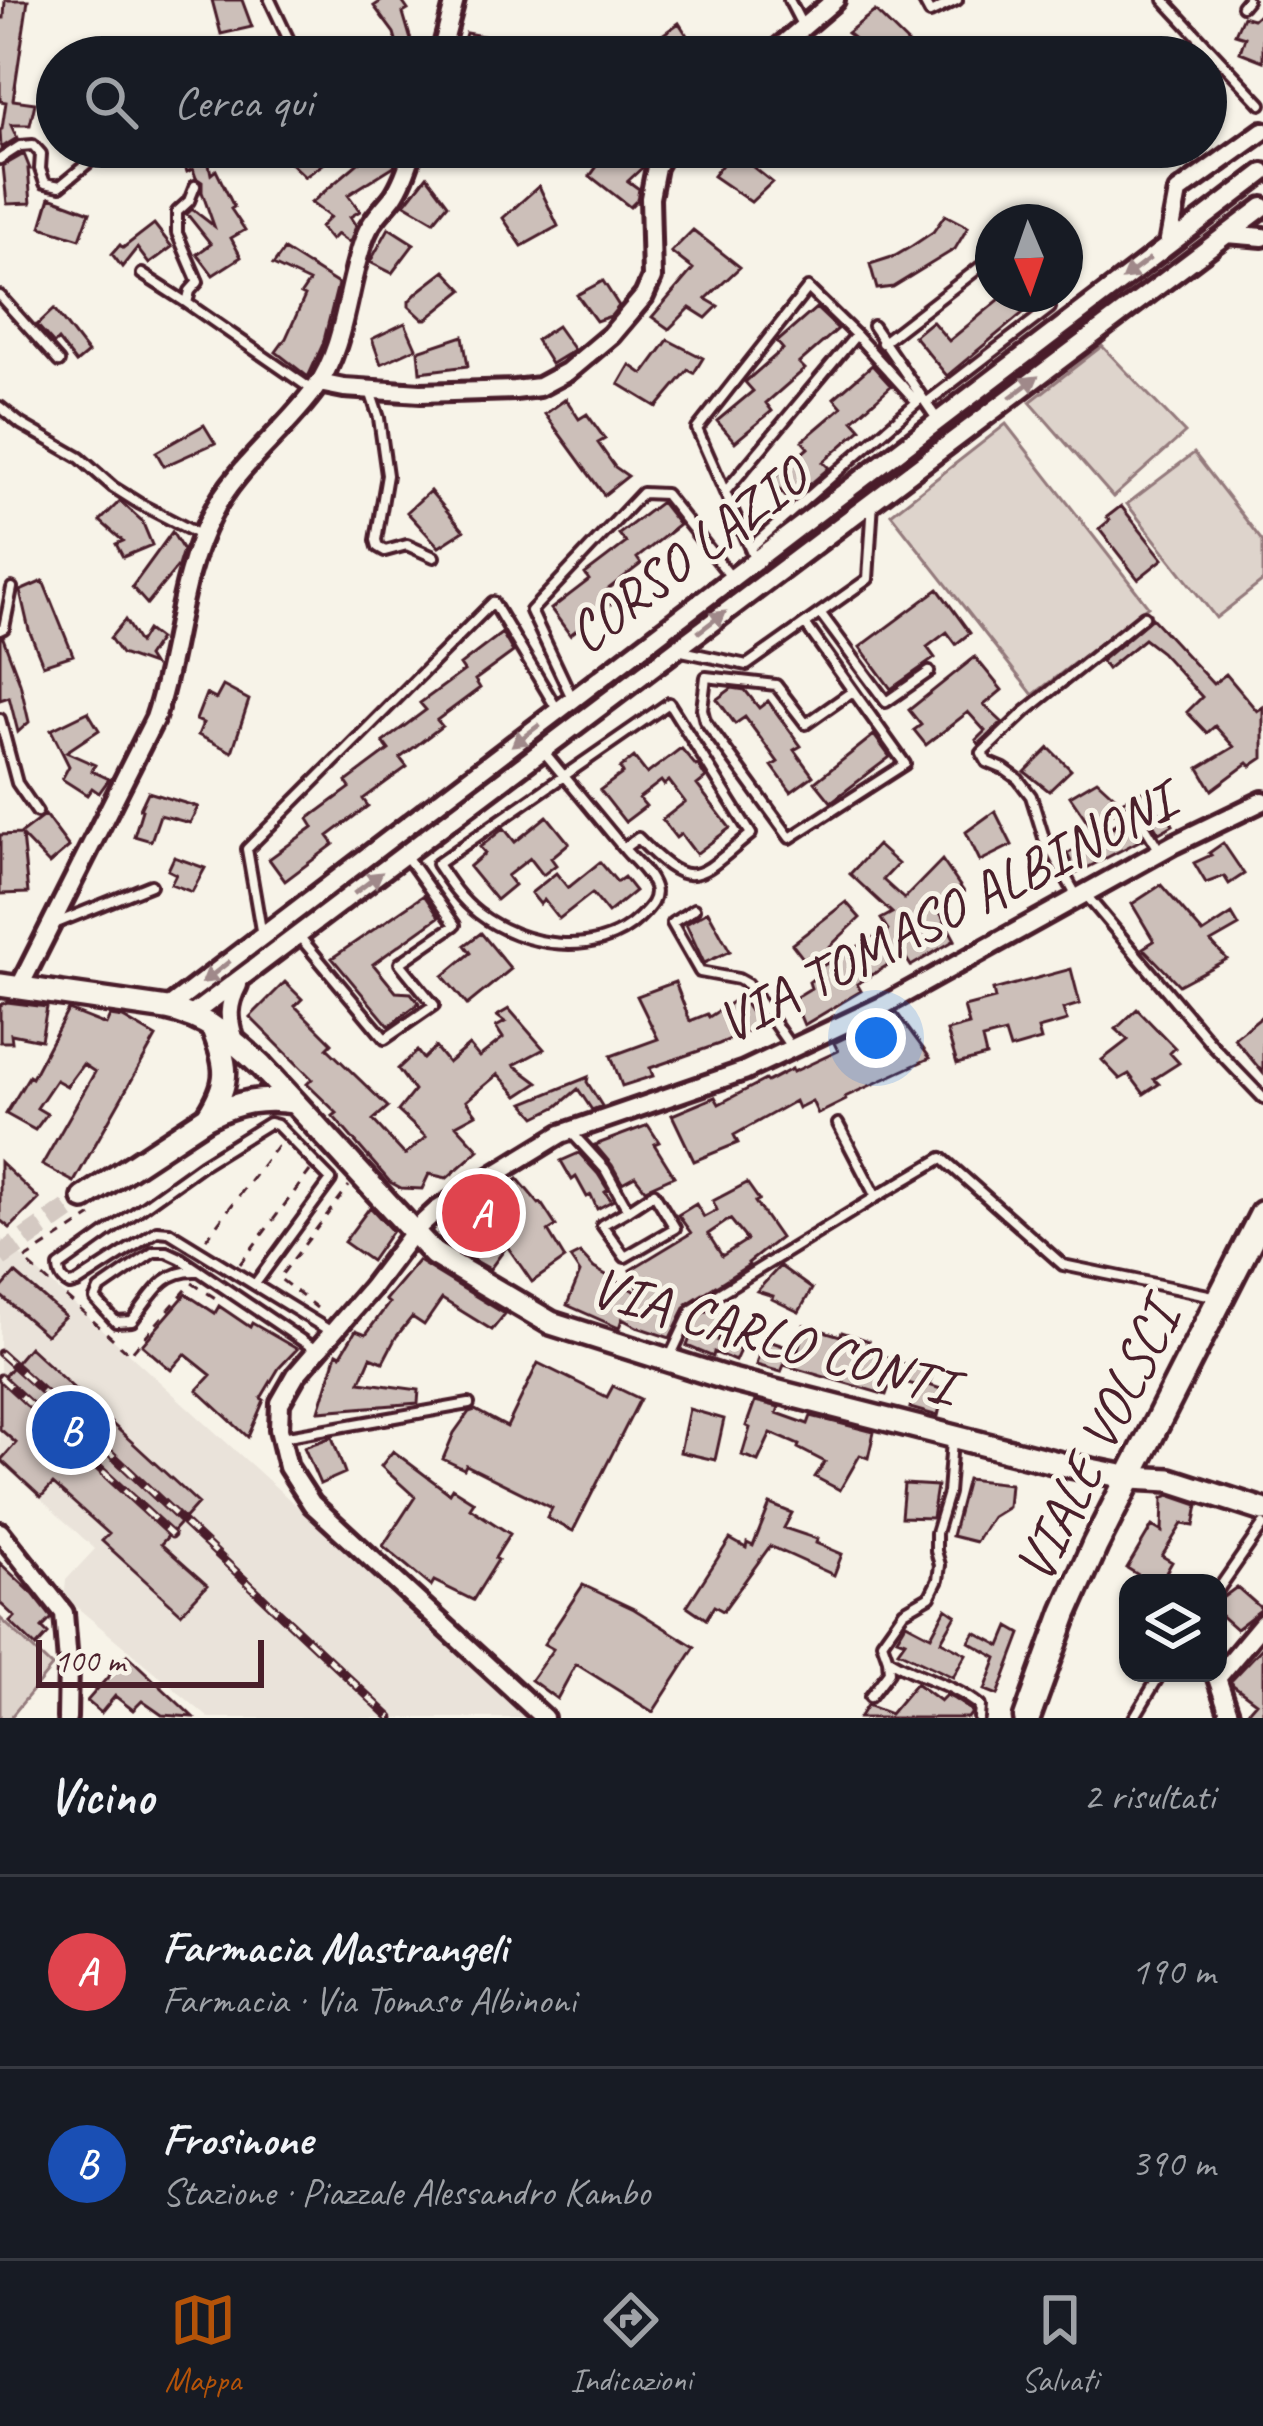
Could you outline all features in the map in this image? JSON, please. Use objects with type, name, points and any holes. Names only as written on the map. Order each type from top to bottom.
[{"type":"main road","name":"VIALE VOLSCI","points":[[1027,1718],[1095,1545],[1263,1214]]},
{"type":"street","points":[[446,36],[455,0]]},
{"type":"street","points":[[792,36],[835,0]]},
{"type":"street","points":[[1227,156],[1263,130]]},
{"type":"street","points":[[226,1082],[225,1063],[203,1020],[167,1009],[10,987],[53,925],[155,718],[181,602],[212,513],[230,484],[329,367],[368,230],[399,187],[406,168]]},
{"type":"street","points":[[316,387],[421,393],[539,387],[567,372],[629,315],[652,278],[650,198],[656,168]]},
{"type":"street","points":[[1168,244],[1178,192],[1211,168]]},
{"type":"street","name":"CORSO LAZIO","points":[[167,1009],[732,578],[752,554],[938,421],[1263,173]]},
{"type":"street","name":"CORSO LAZIO","points":[[203,1020],[241,979],[1263,207]]},
{"type":"street","points":[[1227,234],[1263,237]]},
{"type":"street","name":"VIA TOMASO ALBINONI","points":[[280,1438],[280,1402],[296,1375],[413,1231],[436,1210],[570,1131],[744,1071],[886,1004],[1160,852],[1263,801]]},
{"type":"street","points":[[235,1041],[228,1018],[241,979]]},
{"type":"street","name":"VIA CARLO CONTI","points":[[203,1020],[261,1066],[434,1254],[551,1323],[728,1379],[952,1438],[1097,1472],[1169,1480],[1263,1510]]},
{"type":"street","points":[[207,1117],[226,1082],[261,1066]]},
{"type":"street","points":[[244,1102],[261,1066]]},
{"type":"street","points":[[84,1198],[207,1117],[244,1102],[294,1102]]},
{"type":"street","points":[[280,1438],[288,1467],[312,1504],[544,1718]]},
{"type":"street","points":[[0,1532],[64,1613],[67,1710]]},
{"type":"street","points":[[1230,1716],[1216,1678],[1263,1623]]},
{"type":"lane","points":[[270,0],[287,36]]},
{"type":"lane","points":[[789,0],[803,27]]},
{"type":"lane","points":[[923,0],[930,13],[957,0]]},
{"type":"lane","points":[[1163,0],[1197,36]]},
{"type":"lane","points":[[1227,67],[1262,104]]},
{"type":"lane","points":[[0,159],[20,146],[36,148]]},
{"type":"lane","points":[[40,168],[45,183],[60,186],[82,168]]},
{"type":"lane","points":[[187,303],[198,282],[176,232],[177,212],[195,186]]},
{"type":"lane","points":[[882,343],[975,271]]},
{"type":"lane","points":[[142,274],[316,387]]},
{"type":"lane","points":[[808,288],[917,402],[752,554],[725,492],[697,429],[808,288]]},
{"type":"lane","points":[[0,296],[59,362]]},
{"type":"lane","points":[[926,404],[1045,312]]},
{"type":"lane","points":[[872,326],[938,421]]},
{"type":"lane","points":[[725,492],[856,335]]},
{"type":"lane","points":[[370,390],[387,476],[378,547],[385,551],[407,545],[434,557]]},
{"type":"lane","points":[[0,407],[80,458],[113,487],[202,536]]},
{"type":"lane","points":[[565,705],[531,611],[642,494],[665,494],[732,578]]},
{"type":"lane","points":[[676,650],[747,665],[868,579],[873,502]]},
{"type":"lane","points":[[0,630],[12,588]]},
{"type":"lane","points":[[262,936],[248,849],[493,602],[565,705]]},
{"type":"lane","points":[[821,614],[886,702],[929,673]]},
{"type":"lane","points":[[1144,616],[1026,711],[982,753],[987,762],[1018,779],[1031,796],[1043,838],[1081,896],[1263,1099]]},
{"type":"lane","points":[[806,625],[854,692],[905,764],[790,838],[705,721],[706,676],[776,685],[806,724],[854,692]]},
{"type":"lane","points":[[543,751],[565,776],[624,848],[653,883],[656,895],[650,907],[612,938],[565,945],[494,924],[457,892],[437,864],[565,776],[669,703],[751,834],[694,875],[673,869],[638,838],[624,848]]},
{"type":"lane","points":[[0,719],[16,783],[38,812]]},
{"type":"lane","points":[[1111,820],[1135,810],[1160,852]]},
{"type":"lane","points":[[299,935],[385,1039],[434,1005],[400,963],[454,925],[405,855]]},
{"type":"lane","points":[[53,925],[151,885]]},
{"type":"lane","points":[[694,909],[672,923],[700,973],[747,984],[791,1048]]},
{"type":"lane","points":[[255,1284],[331,1180],[277,1125],[269,1123],[202,1163],[59,1267],[58,1274],[70,1285],[77,1283],[158,1232],[169,1232],[255,1284],[334,1328]]},
{"type":"lane","points":[[838,1124],[876,1197]]},
{"type":"lane","points":[[570,1131],[604,1169],[628,1210]]},
{"type":"lane","points":[[669,1360],[692,1310],[942,1158],[1064,1265],[1220,1298]]},
{"type":"lane","points":[[654,1193],[676,1228],[625,1257],[602,1225],[628,1210],[654,1193]]},
{"type":"lane","points":[[198,1271],[174,1272],[165,1278],[132,1322],[116,1322],[95,1300],[100,1290],[154,1252],[167,1252],[198,1271],[316,1350]]},
{"type":"lane","points":[[280,1438],[469,1404]]},
{"type":"lane","points":[[870,1697],[889,1672],[882,1642],[904,1611],[930,1596],[938,1580],[936,1533],[948,1493],[952,1438]]},
{"type":"lane","points":[[1227,1577],[1263,1525]]},
{"type":"lane","points":[[888,1659],[966,1694],[980,1706],[979,1718]]},
{"type":"lane","points":[[1134,1718],[1156,1682]]},
{"type":"path","points":[[202,1244],[286,1134]]},
{"type":"path","points":[[334,1328],[279,1278],[350,1184]]},
{"type":"path","points":[[24,1260],[130,1354],[192,1283],[227,1305]]},
{"type":"shaded area","points":[[1102,346],[1185,433],[1113,497],[1030,402]]},
{"type":"shaded area","points":[[1006,424],[1148,606],[1033,695],[891,514]]},
{"type":"shaded area","points":[[1194,453],[1263,542],[1263,581],[1216,618],[1127,504]]},
{"type":"shaded area","points":[[0,1237],[526,1718],[209,1718],[73,1604],[65,1591],[66,1580],[95,1549],[0,1462]]},
{"type":"shaded area","points":[[0,1618],[52,1667],[10,1718],[0,1718]]},
{"type":"building","points":[[5,0],[28,0],[13,100],[35,103],[30,125],[11,125],[17,138],[1,148],[6,102],[0,101],[0,18],[4,18]]},
{"type":"building","points":[[212,0],[242,0],[252,27],[221,34]]},
{"type":"building","points":[[383,0],[401,0],[408,10],[403,13],[410,36],[395,36],[374,6]]},
{"type":"building","points":[[1263,10],[1263,61],[1240,52],[1245,37],[1235,34],[1243,16],[1253,19]]},
{"type":"building","points":[[875,11],[901,36],[851,36],[847,33]]},
{"type":"building","points":[[679,23],[687,36],[661,36]]},
{"type":"building","points":[[24,154],[30,169],[31,203],[7,204],[3,166]]},
{"type":"building","points":[[185,168],[210,168],[211,174],[216,170],[245,230],[231,238],[241,257],[213,275],[197,254],[211,244],[187,214],[192,209],[214,226],[202,182],[193,169],[187,172]]},
{"type":"building","points":[[296,168],[318,168],[305,177]]},
{"type":"building","points":[[352,168],[391,168],[348,195],[360,211],[350,217],[356,226],[348,242],[337,234],[331,240],[320,227],[330,217],[311,203]]},
{"type":"building","points":[[596,168],[642,168],[628,181],[639,189],[637,200],[630,207],[590,176]]},
{"type":"building","points":[[719,168],[754,168],[772,182],[751,202],[713,176]]},
{"type":"building","points":[[427,176],[448,204],[434,221],[405,204]]},
{"type":"building","points":[[539,186],[558,226],[522,246],[503,218]]},
{"type":"building","points":[[50,197],[90,212],[80,239],[41,227]]},
{"type":"building","points":[[945,215],[968,227],[955,249],[893,287],[877,289],[870,264],[912,246],[933,232]]},
{"type":"building","points":[[154,224],[172,247],[149,264],[137,248],[122,267],[112,254]]},
{"type":"building","points":[[389,228],[414,244],[392,273],[370,262]]},
{"type":"building","points":[[693,230],[740,267],[706,299],[718,306],[706,318],[690,308],[669,329],[652,317],[693,269],[671,252]]},
{"type":"building","points":[[284,250],[338,284],[323,344],[308,377],[276,352],[309,282],[273,265]]},
{"type":"building","points":[[445,271],[463,290],[423,319],[409,301]]},
{"type":"building","points":[[603,281],[619,306],[611,316],[596,321],[577,295]]},
{"type":"building","points":[[816,308],[838,329],[799,363],[805,369],[766,403],[772,411],[735,442],[717,421],[753,391],[745,382],[783,349],[777,342]]},
{"type":"building","points":[[54,309],[88,353],[76,363],[58,340],[54,344],[37,325]]},
{"type":"building","points":[[984,312],[1024,312],[947,376],[914,336],[932,321],[949,341]]},
{"type":"building","points":[[405,323],[416,348],[381,364],[372,339]]},
{"type":"building","points":[[557,326],[574,350],[551,364],[536,340]]},
{"type":"building","points":[[463,336],[468,366],[420,372],[418,351]]},
{"type":"building","points":[[668,340],[703,358],[694,373],[688,370],[657,407],[619,384],[630,365],[643,374]]},
{"type":"building","points":[[872,365],[891,386],[853,420],[861,429],[823,462],[829,468],[790,502],[771,480],[808,448],[802,441],[842,407],[834,398]]},
{"type":"building","points":[[566,399],[579,419],[587,414],[605,439],[598,443],[628,476],[604,495],[545,414]]},
{"type":"building","points":[[204,425],[215,443],[164,466],[156,452]]},
{"type":"building","points":[[430,491],[464,531],[439,547],[407,512]]},
{"type":"building","points":[[120,501],[142,521],[152,545],[123,557],[116,544],[123,541],[100,521]]},
{"type":"building","points":[[661,502],[679,525],[637,558],[641,564],[603,593],[611,604],[570,635],[551,609],[589,580],[585,574],[626,543],[619,534]]},
{"type":"building","points":[[1121,506],[1163,559],[1138,579],[1099,529]]},
{"type":"building","points":[[172,532],[183,550],[178,566],[147,604],[132,587]]},
{"type":"building","points":[[43,581],[73,655],[43,665],[20,591]]},
{"type":"building","points":[[938,589],[970,633],[956,644],[947,632],[927,647],[935,658],[891,689],[860,647]]},
{"type":"building","points":[[1152,618],[1213,684],[1226,674],[1257,711],[1263,707],[1263,758],[1251,766],[1248,763],[1212,790],[1199,768],[1234,747],[1215,726],[1207,733],[1187,712],[1202,697],[1144,639],[1107,669],[1101,661]]},
{"type":"building","points":[[125,620],[139,643],[147,630],[159,639],[147,657],[152,665],[121,654],[110,638]]},
{"type":"building","points":[[502,633],[513,652],[475,680],[480,688],[437,720],[442,726],[400,758],[407,767],[363,799],[368,806],[328,836],[334,844],[285,881],[269,859],[313,827],[308,819],[350,788],[346,782],[389,750],[383,742],[426,710],[420,703],[464,671],[460,665]]},
{"type":"building","points":[[0,638],[20,683],[29,722],[18,732],[9,697],[0,700]]},
{"type":"building","points":[[975,657],[1002,690],[984,705],[1002,722],[979,744],[976,740],[985,731],[968,712],[926,745],[914,730],[921,725],[909,710]]},
{"type":"building","points":[[223,686],[249,700],[232,752],[198,735],[203,723],[196,720],[206,694],[216,699]]},
{"type":"building","points":[[732,688],[745,690],[759,708],[768,701],[801,746],[794,750],[813,776],[791,792],[772,766],[778,762],[745,717],[735,724],[717,699]]},
{"type":"building","points":[[88,712],[99,730],[66,752],[95,765],[92,771],[109,779],[99,793],[92,788],[87,795],[62,779],[69,766],[51,730]]},
{"type":"building","points":[[874,735],[890,757],[831,802],[815,782]]},
{"type":"building","points":[[681,748],[706,778],[697,785],[730,828],[696,854],[662,820],[685,802],[669,781],[664,785],[661,781],[639,798],[646,806],[625,822],[600,790],[623,773],[620,768],[634,757],[647,774]]},
{"type":"building","points":[[1049,748],[1071,770],[1049,791],[1025,772]]},
{"type":"building","points":[[1097,780],[1121,802],[1146,789],[1157,810],[1173,825],[1159,833],[1137,802],[1108,812],[1103,820],[1107,827],[1132,820],[1143,839],[1077,873],[1067,854],[1098,837],[1070,796]]},
{"type":"building","points":[[148,792],[198,807],[190,823],[160,815],[151,841],[134,836]]},
{"type":"building","points":[[995,811],[1012,845],[980,861],[966,832]]},
{"type":"building","points":[[45,815],[69,847],[49,864],[22,836],[28,893],[0,894],[0,835],[20,834]]},
{"type":"building","points":[[547,816],[569,843],[551,858],[556,865],[543,875],[530,858],[507,876],[514,885],[496,900],[469,867],[485,853],[480,847],[504,828],[515,842]]},
{"type":"building","points":[[1223,843],[1244,874],[1229,884],[1224,876],[1206,883],[1194,863]]},
{"type":"building","points":[[877,845],[898,864],[883,880],[904,899],[942,860],[964,892],[936,905],[955,940],[911,966],[904,955],[857,984],[861,991],[804,1025],[793,999],[811,988],[809,982],[817,976],[813,971],[888,930],[881,919],[892,913],[850,874]]},
{"type":"building","points":[[174,857],[205,868],[192,892],[171,884],[176,874],[168,870]]},
{"type":"building","points":[[600,862],[617,882],[624,877],[635,891],[608,913],[592,893],[559,919],[544,900],[540,904],[531,893],[556,873],[568,888]]},
{"type":"building","points":[[1161,885],[1203,933],[1232,914],[1239,926],[1211,942],[1227,959],[1179,985],[1143,948],[1154,941],[1132,904]]},
{"type":"building","points":[[424,895],[439,917],[373,964],[396,992],[411,993],[419,1003],[389,1026],[332,958]]},
{"type":"building","points":[[846,902],[860,918],[809,966],[792,944]]},
{"type":"building","points":[[708,911],[730,951],[704,963],[686,924]]},
{"type":"building","points":[[481,933],[511,969],[467,1005],[443,976],[471,953],[465,945]]},
{"type":"building","points":[[1071,969],[1080,1004],[1063,1009],[1067,1021],[1038,1029],[1041,1040],[1010,1049],[1005,1033],[982,1039],[986,1056],[957,1064],[947,1031],[969,1025],[964,1007],[995,999],[993,990]]},
{"type":"building","points":[[285,982],[302,999],[295,1006],[332,1043],[327,1048],[388,1107],[373,1120],[405,1155],[426,1137],[398,1111],[414,1091],[398,1069],[417,1051],[423,1059],[435,1047],[448,1063],[469,1045],[479,1057],[503,1038],[496,1027],[505,1022],[497,1016],[509,1009],[544,1049],[514,1065],[538,1083],[518,1096],[498,1074],[466,1101],[476,1114],[456,1125],[479,1150],[447,1178],[429,1174],[422,1189],[401,1188],[390,1182],[333,1116],[337,1113],[307,1084],[312,1079],[250,1017]]},
{"type":"building","points":[[675,982],[690,1021],[709,1017],[740,997],[761,1026],[650,1068],[653,1076],[622,1086],[611,1056],[658,1039],[637,996]]},
{"type":"building","points":[[0,1005],[47,1007],[41,1040],[11,1034],[12,1042],[0,1042]]},
{"type":"building","points":[[1137,1009],[1175,1048],[1170,1053],[1179,1063],[1154,1079],[1159,1084],[1144,1094],[1129,1074],[1120,1079],[1102,1060],[1128,1040],[1116,1029]]},
{"type":"building","points":[[68,1010],[106,1025],[110,1016],[123,1018],[156,1037],[74,1182],[42,1165],[95,1072],[83,1064],[67,1086],[56,1080],[37,1108],[47,1114],[35,1130],[6,1114],[29,1076],[32,1078]]},
{"type":"building","points":[[897,1013],[930,1058],[818,1114],[812,1101],[798,1108],[795,1101],[734,1135],[738,1143],[694,1161],[672,1115],[715,1097],[719,1104],[765,1080],[793,1072],[838,1051],[834,1043]]},
{"type":"building","points":[[1263,1015],[1263,1073],[1234,1038]]},
{"type":"building","points":[[588,1077],[602,1106],[592,1110],[578,1089],[536,1117],[524,1103]]},
{"type":"building","points":[[648,1125],[674,1176],[645,1189],[635,1176],[622,1183],[595,1145]]},
{"type":"building","points":[[579,1153],[598,1174],[612,1201],[597,1209],[561,1161]]},
{"type":"building","points":[[0,1162],[39,1199],[10,1228],[0,1220]]},
{"type":"building","points":[[518,1179],[556,1226],[548,1231],[565,1259],[532,1282],[507,1246],[490,1269],[467,1256],[466,1218]]},
{"type":"building","points":[[747,1183],[780,1238],[749,1265],[687,1304],[670,1338],[622,1319],[619,1328],[567,1305],[580,1273],[570,1258],[580,1253],[594,1268],[641,1295],[630,1270],[691,1233],[678,1215],[696,1204],[704,1217],[717,1210],[713,1201]],"holes":[[[730,1219],[747,1240],[722,1256],[708,1234]]]},
{"type":"building","points":[[370,1207],[392,1231],[371,1261],[344,1242]]},
{"type":"building","points":[[418,1261],[505,1314],[492,1330],[442,1299],[424,1325],[412,1317],[383,1362],[371,1357],[360,1382],[419,1390],[418,1403],[319,1411],[337,1353],[341,1355],[356,1330],[366,1334],[389,1303],[385,1300]]},
{"type":"building","points":[[780,1266],[812,1289],[799,1312],[757,1291]]},
{"type":"building","points":[[15,1273],[65,1316],[46,1335],[0,1295]]},
{"type":"building","points":[[186,1294],[215,1313],[219,1306],[297,1349],[261,1398],[248,1437],[197,1390],[211,1375],[185,1354],[171,1370],[142,1345]]},
{"type":"building","points":[[709,1310],[727,1315],[718,1341],[740,1350],[735,1361],[687,1346],[698,1316]]},
{"type":"building","points":[[804,1325],[869,1341],[866,1349],[934,1370],[929,1385],[944,1390],[938,1416],[910,1408],[915,1385],[892,1378],[886,1395],[784,1365],[781,1372],[756,1365],[763,1339],[798,1351]]},
{"type":"building","points":[[29,1347],[198,1503],[161,1544],[207,1585],[181,1613],[102,1541],[109,1534],[53,1484],[41,1497],[1,1460],[16,1443],[0,1429],[0,1381]]},
{"type":"building","points":[[538,1363],[607,1397],[613,1386],[640,1399],[573,1531],[547,1518],[552,1508],[466,1465],[464,1469],[443,1459],[469,1412],[475,1410],[507,1427]]},
{"type":"building","points":[[755,1401],[779,1407],[777,1413],[808,1424],[811,1416],[874,1432],[868,1458],[860,1455],[840,1490],[815,1477],[825,1462],[771,1433],[758,1461],[742,1455]]},
{"type":"building","points":[[689,1409],[724,1419],[715,1460],[680,1452]]},
{"type":"building","points":[[332,1437],[345,1473],[320,1484],[304,1447]]},
{"type":"building","points":[[393,1451],[449,1493],[452,1488],[474,1502],[470,1508],[510,1534],[473,1600],[434,1581],[431,1586],[383,1546],[415,1497],[381,1466]]},
{"type":"building","points":[[967,1479],[1010,1484],[1008,1507],[992,1517],[976,1542],[952,1536]]},
{"type":"building","points":[[904,1484],[937,1486],[932,1518],[901,1517]]},
{"type":"building","points":[[1169,1495],[1198,1505],[1194,1526],[1182,1524],[1162,1556],[1172,1562],[1165,1574],[1137,1574],[1127,1568],[1152,1526],[1162,1532],[1163,1498]]},
{"type":"building","points":[[770,1504],[792,1513],[784,1528],[842,1554],[834,1575],[770,1546],[723,1611],[714,1606],[706,1619],[687,1606],[730,1539],[746,1548],[747,1543],[753,1546]]},
{"type":"building","points":[[0,1563],[52,1618],[42,1628],[48,1634],[36,1647],[10,1622],[15,1617],[0,1603]]},
{"type":"building","points":[[583,1585],[634,1609],[695,1647],[653,1712],[576,1664],[557,1699],[531,1680],[553,1649],[544,1644]]},
{"type":"building","points":[[1237,1587],[1262,1609],[1236,1629],[1227,1621],[1227,1594]]},
{"type":"building","points":[[946,1608],[956,1615],[941,1641],[966,1654],[953,1677],[898,1651],[905,1641],[897,1638],[906,1623],[931,1636]]},
{"type":"building","points":[[1009,1627],[1021,1634],[998,1695],[985,1690],[997,1658],[969,1642],[975,1632],[1001,1646]]},
{"type":"building","points":[[1263,1647],[1263,1718],[1242,1718],[1256,1702],[1231,1681]]},
{"type":"building","points":[[127,1655],[193,1717],[162,1715],[142,1701],[133,1710],[115,1696],[101,1713],[87,1701]]},
{"type":"building","points":[[916,1683],[940,1701],[946,1695],[954,1699],[971,1714],[968,1718],[859,1718],[867,1705],[890,1714]]},
{"type":"tunnel","points":[[0,1257],[84,1198]]},
{"type":"railway","points":[[0,1353],[391,1718]]},
{"type":"railway","points":[[0,1377],[172,1535]]},
{"type":"place","name":"Farmacia Mastrangeli","points":[[481,1213]]},
{"type":"place","name":"Frosinone","points":[[71,1430]]}]
